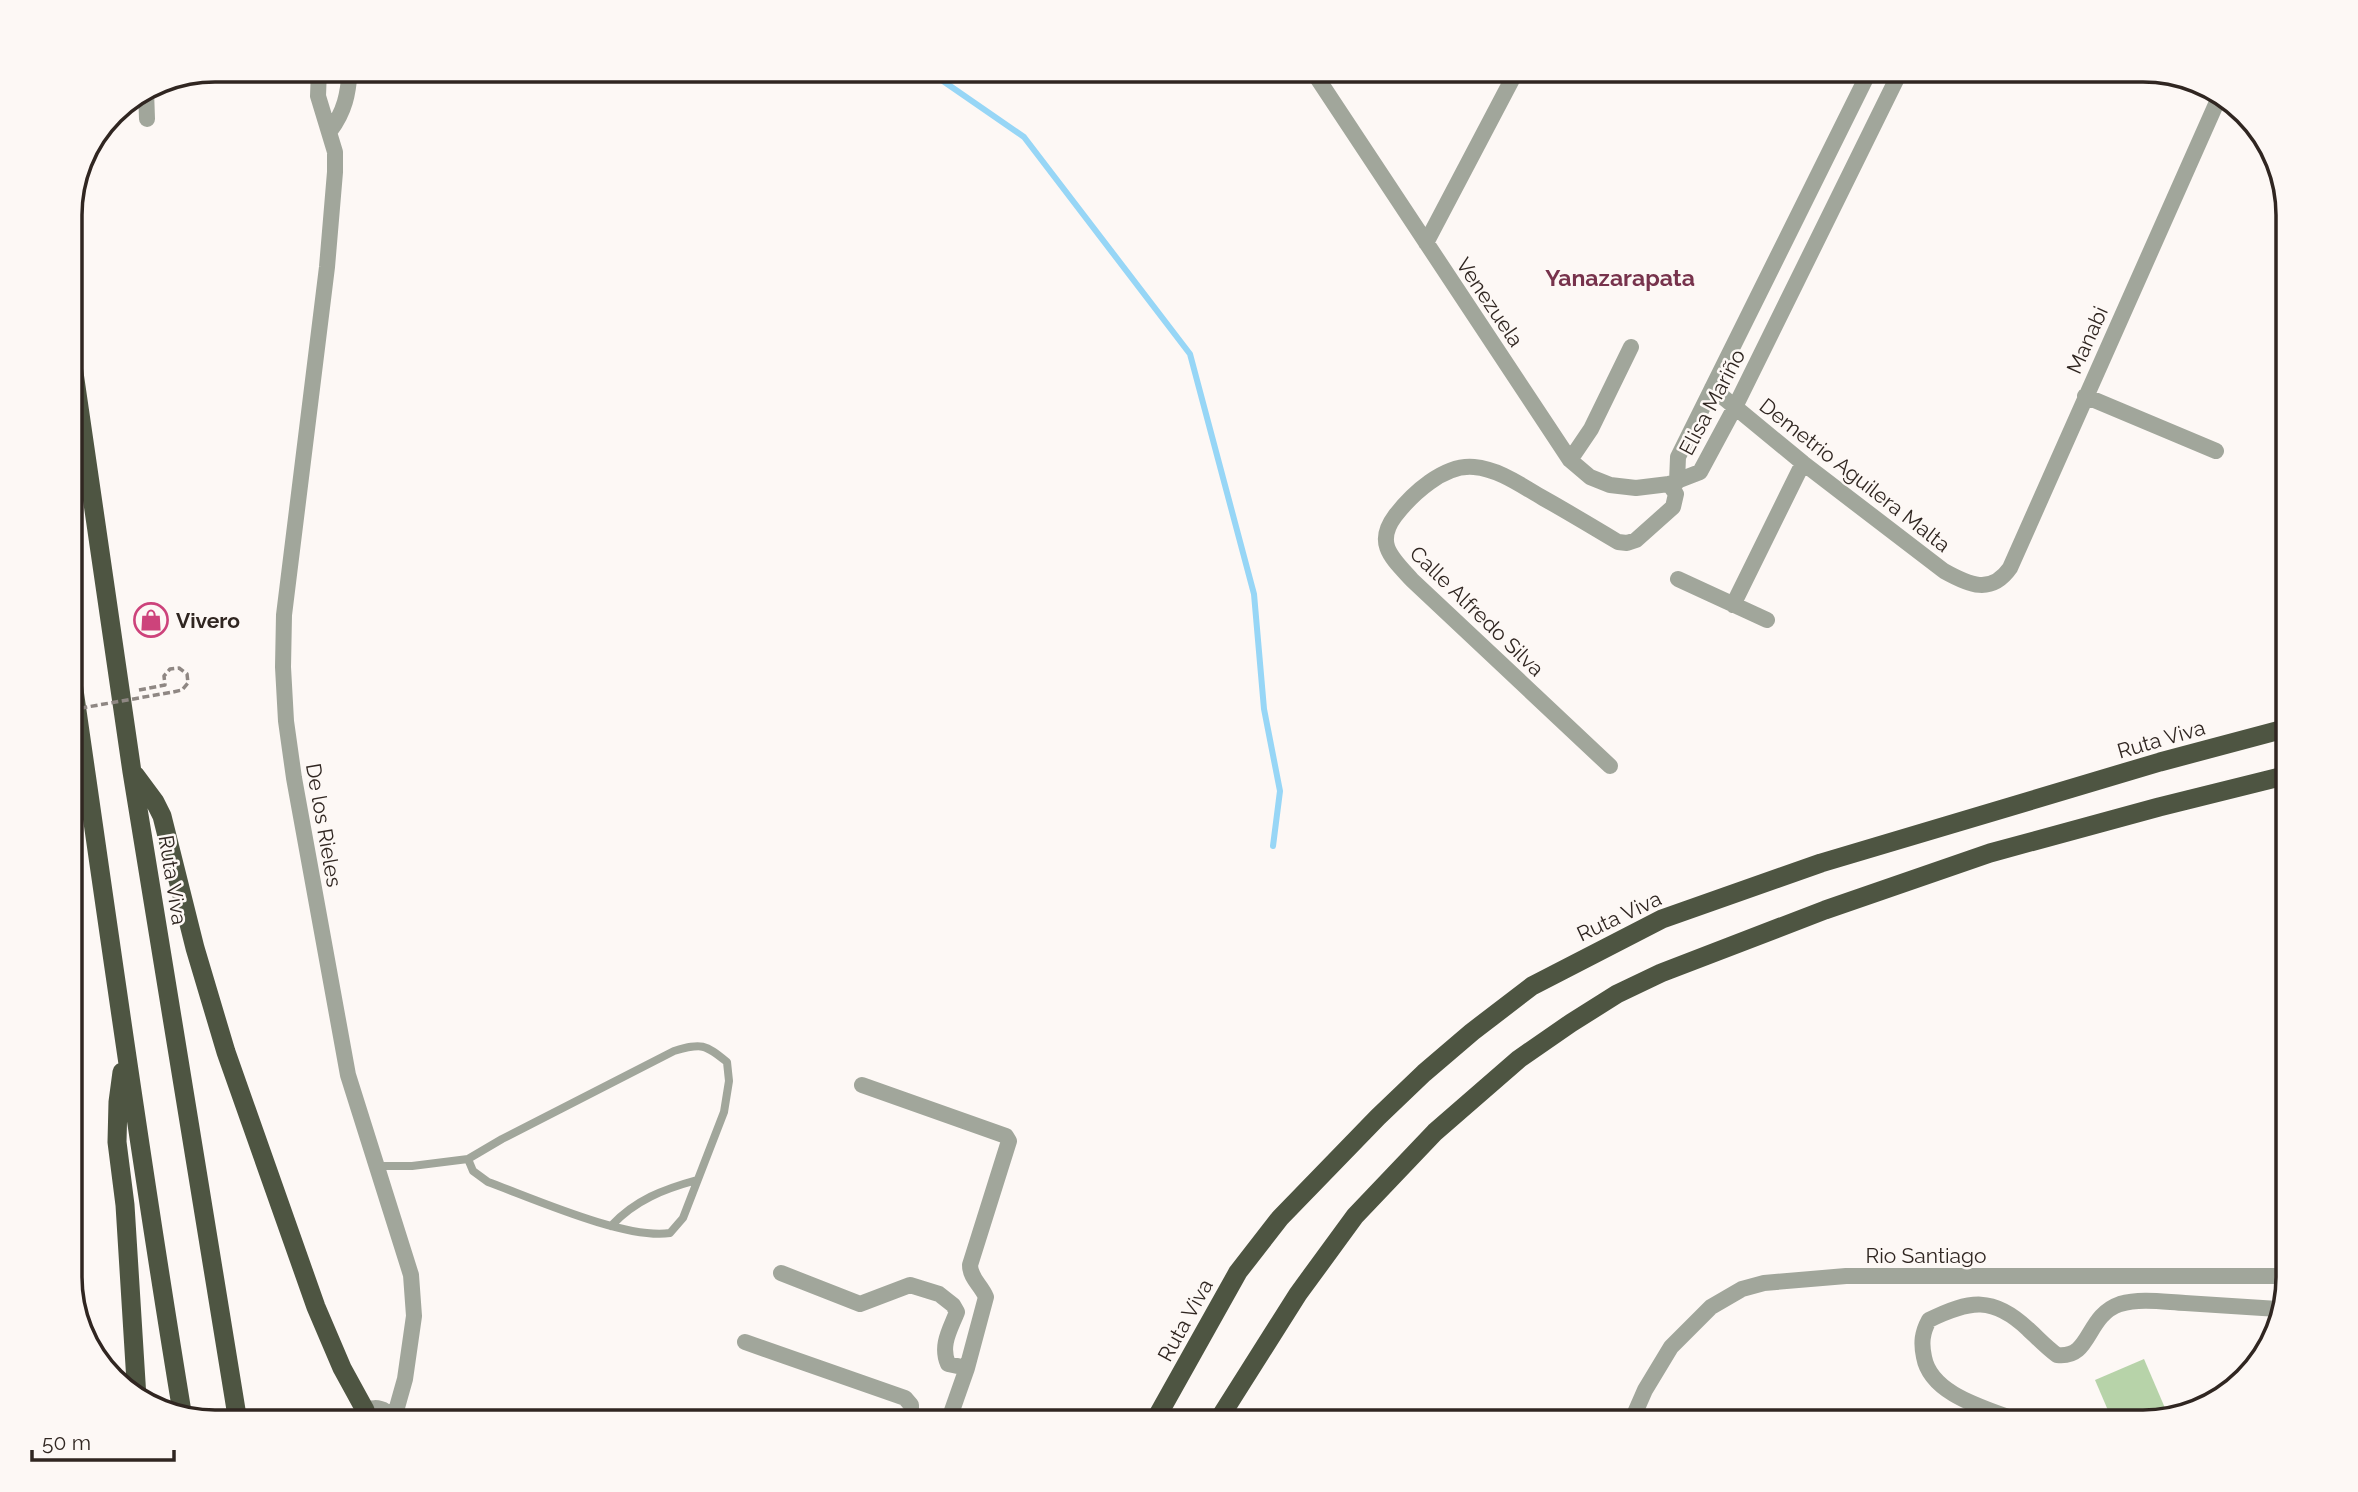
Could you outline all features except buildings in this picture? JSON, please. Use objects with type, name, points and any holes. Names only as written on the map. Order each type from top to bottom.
[{"type":"highway","name":"Ruta Viva","points":[[83,433],[132,772],[236,1410]]},
{"type":"highway","name":"Ruta Viva","points":[[1161,1410],[1238,1272],[1280,1218],[1424,1073],[1532,986],[1662,919],[1821,863],[2160,762],[2275,731]]},
{"type":"highway","points":[[83,749],[143,1176],[181,1405]]},
{"type":"highway","points":[[132,772],[155,802],[162,816],[195,948],[226,1052],[316,1307],[341,1368],[364,1410]]},
{"type":"highway","points":[[1225,1410],[1298,1294],[1355,1216],[1435,1132],[1499,1076],[1571,1023],[1617,994],[1661,972],[1812,915],[1990,853],[2276,778]]},
{"type":"highway","points":[[125,1050],[118,1102],[117,1142],[125,1205],[136,1383]]},
{"type":"street","name":"Venezuela","points":[[1320,82],[1570,460],[1590,477],[1610,485],[1636,488],[1673,483]]},
{"type":"street","points":[[1426,243],[1511,82]]},
{"type":"street","name":"Elisa Mariño","points":[[1673,483],[1678,457],[1864,82]]},
{"type":"street","name":"Elisa Mariño","points":[[1673,483],[1700,472],[1735,407],[1894,82]]},
{"type":"street","name":"De los Rieles","points":[[320,83],[319,103],[335,152],[335,172],[327,268],[284,615],[286,721],[348,1075],[411,1275],[414,1316],[405,1379],[397,1410]]},
{"type":"street","points":[[330,131],[345,106],[348,83]]},
{"type":"street","points":[[146,102],[147,119]]},
{"type":"street","name":"Manabi","points":[[1977,585],[1991,584],[2003,578],[2010,568],[2216,105]]},
{"type":"street","points":[[1570,460],[1591,429],[1631,347]]},
{"type":"street","name":"Demetrio Aguilera Malta","points":[[1712,388],[1803,463],[1944,571],[1962,581],[1977,585]]},
{"type":"street","points":[[2085,396],[2216,451]]},
{"type":"street","points":[[1734,605],[1803,463]]},
{"type":"street","name":"Calle Alfredo Silva","points":[[1610,766],[1412,580],[1390,555],[1386,543],[1387,527],[1406,502],[1438,474],[1473,466],[1505,476],[1618,541],[1627,543],[1636,540],[1673,507],[1676,494],[1673,483]]},
{"type":"street","points":[[1678,579],[1767,620]]},
{"type":"street","points":[[862,1085],[1006,1136],[1009,1146],[970,1265],[972,1276],[982,1287],[986,1297],[967,1368],[952,1410]]},
{"type":"street","points":[[781,1273],[860,1304],[910,1285],[939,1294],[953,1305],[957,1312],[943,1347],[944,1355],[948,1364],[967,1368]]},
{"type":"street","name":"Rio Santiago","points":[[1636,1410],[1671,1347],[1711,1307],[1742,1289],[1764,1283],[1846,1276],[2276,1276]]},
{"type":"street","points":[[1992,1410],[1953,1394],[1929,1374],[1921,1340],[1929,1320],[1956,1307],[1986,1304],[2013,1317],[2043,1345],[2057,1355],[2065,1356],[2082,1346],[2103,1312],[2124,1303],[2152,1301],[2272,1309]]},
{"type":"street","points":[[745,1342],[905,1398],[911,1405],[911,1410]]},
{"type":"street","points":[[371,1410],[393,1396],[405,1379]]},
{"type":"lane","points":[[377,1166],[412,1167],[468,1159],[674,1051],[690,1047],[708,1047],[727,1062],[729,1081],[724,1112],[683,1217],[670,1233],[659,1235],[611,1226],[488,1182],[473,1171],[468,1159]]},
{"type":"lane","points":[[611,1226],[645,1199],[665,1189],[697,1180]]},
{"type":"path","points":[[83,708],[182,690],[188,683],[187,674],[179,668],[170,669],[164,676],[165,685],[121,692]]},
{"type":"green space","points":[[2144,1359],[2165,1408],[2108,1410],[2095,1380]]},
{"type":"waterway","points":[[945,83],[1024,137],[1190,354],[1254,594],[1264,709],[1280,791],[1273,846]]},
{"type":"place","name":"Vivero","points":[[151,620]]},
{"type":"district","name":"Yanazarapata","points":[[1620,277]]}]
